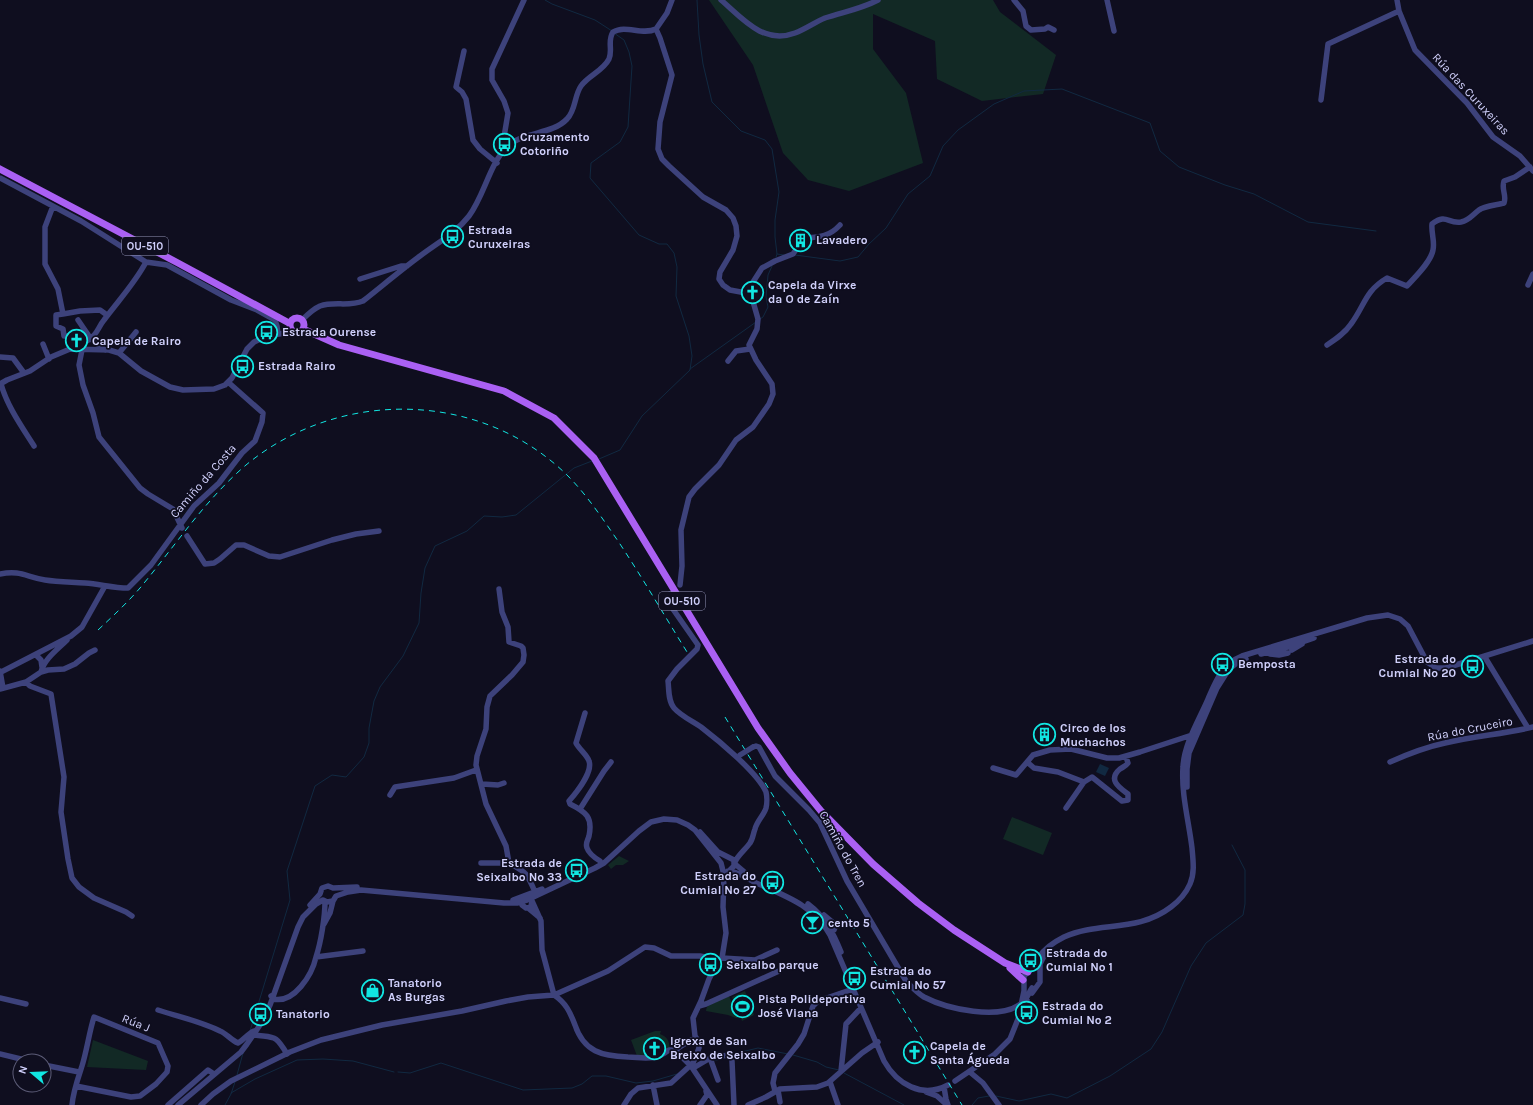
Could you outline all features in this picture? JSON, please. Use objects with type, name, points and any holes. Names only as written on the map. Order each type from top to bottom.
[{"type":"main road","name":"OU-510","points":[[0,169],[290,326],[295,332],[303,329],[339,345],[504,391],[554,418],[594,458],[758,728],[805,792],[849,841],[887,877],[944,922],[1006,963]]},
{"type":"main road","points":[[290,326],[295,318],[302,320],[304,325],[303,329]]},
{"type":"main road","points":[[1006,963],[1029,972]]},
{"type":"main road","points":[[1006,963],[1024,982]]},
{"type":"street","points":[[506,148],[503,144],[508,113],[504,101],[492,80],[492,69],[524,0]]},
{"type":"street","points":[[302,320],[318,307],[334,304],[356,304],[363,301],[419,256],[450,235],[469,216],[506,148],[518,140],[560,125],[568,119],[573,111],[581,86],[603,68],[610,57],[610,38],[613,32],[621,29],[643,32],[656,29],[667,13],[672,0]]},
{"type":"street","points":[[721,0],[742,20],[754,28],[764,33],[776,36],[794,33],[825,18],[865,6],[878,0]]},
{"type":"street","points":[[1014,0],[1023,11],[1026,26],[1031,30],[1045,29],[1048,27],[1054,30]]},
{"type":"street","points":[[1107,0],[1114,31]]},
{"type":"street","name":"Rúa das Curuxeiras","points":[[1397,0],[1399,11],[1415,50],[1467,103],[1493,137],[1520,156],[1532,169]]},
{"type":"street","points":[[1321,100],[1328,44],[1399,11]]},
{"type":"street","points":[[656,29],[672,75],[660,122],[658,149],[662,159],[694,190],[702,197],[726,210],[733,218],[737,236],[733,250],[720,272],[719,279],[722,285],[730,290],[746,293],[752,298],[758,319],[757,329],[749,345],[756,360],[772,384],[773,394],[769,404],[753,427],[736,440],[719,465],[689,497],[681,530],[682,566],[680,585]]},
{"type":"street","points":[[464,51],[456,87],[462,92],[466,99],[473,140],[480,149],[497,163]]},
{"type":"street","points":[[1328,345],[1342,335],[1351,325],[1367,295],[1378,283],[1387,278],[1407,286],[1425,266],[1433,252],[1432,224],[1439,219],[1448,219],[1460,222],[1469,220],[1480,209],[1504,203],[1505,195],[1502,187],[1504,181],[1532,169]]},
{"type":"street","points":[[0,178],[81,221],[146,262],[167,265],[231,300],[257,310],[275,320],[278,326],[278,334]]},
{"type":"street","points":[[53,206],[45,227],[45,264],[58,289],[63,314]]},
{"type":"street","points":[[746,293],[762,268],[793,254],[804,238],[833,233],[840,225]]},
{"type":"street","points":[[77,349],[91,338],[137,278],[146,262]]},
{"type":"street","points":[[360,279],[401,266],[407,266]]},
{"type":"street","points":[[1528,285],[1533,274]]},
{"type":"street","points":[[108,315],[100,310],[80,311],[56,315],[56,326],[63,329],[64,336],[69,336],[71,342],[77,349],[83,385],[93,413],[99,437],[140,488],[173,509],[181,525]]},
{"type":"street","points":[[78,320],[91,338],[105,350]]},
{"type":"street","points":[[34,446],[16,418],[1,384],[70,349],[110,350],[120,353],[141,371],[174,389],[214,389],[228,382],[235,374],[247,349],[252,344],[264,337],[286,333],[290,326]]},
{"type":"street","points":[[120,353],[136,332]]},
{"type":"street","points":[[44,344],[49,359]]},
{"type":"street","points":[[728,361],[736,351],[750,348]]},
{"type":"street","points":[[0,357],[13,358],[24,373]]},
{"type":"street","name":"Camiño da Costa","points":[[105,586],[128,588],[138,579],[151,565],[194,506],[219,483],[242,453],[255,441],[262,422],[263,413],[228,382]]},
{"type":"street","points":[[186,536],[205,564],[220,559],[236,545],[244,545],[269,556],[280,557],[338,538],[364,532],[379,531]]},
{"type":"street","points":[[0,574],[20,573],[44,580],[87,583],[105,586],[82,627],[55,651],[42,669],[26,682],[2,688],[0,672],[71,636]]},
{"type":"street","points":[[498,589],[502,612],[508,627],[509,642],[521,646],[523,648],[524,655],[523,662],[490,696],[487,707],[486,729],[477,756],[476,770],[482,784],[486,804],[506,846],[509,863]]},
{"type":"street","points":[[624,1105],[631,1094],[638,1088],[668,1084],[691,1066],[699,1048],[698,1041],[695,1036],[693,1018],[709,979],[720,959],[726,933],[723,907],[725,869],[723,859],[732,860],[738,856],[751,842],[755,828],[767,807],[766,793],[738,756],[700,727],[681,715],[672,706],[668,681],[677,669],[697,649],[698,645],[668,602],[670,594]]},
{"type":"street","points":[[1189,753],[1220,682],[1232,666],[1242,660],[1273,649],[1289,648],[1299,641],[1336,627],[1377,616],[1388,615],[1400,619],[1412,632],[1428,664],[1436,668],[1455,665],[1533,643]]},
{"type":"street","points":[[1387,618],[1397,620],[1406,627],[1424,664],[1432,671],[1446,671],[1533,643]]},
{"type":"street","points":[[1199,722],[1220,674],[1229,664],[1242,656],[1267,651],[1372,620],[1387,618],[1400,619]]},
{"type":"street","points":[[1326,633],[1334,630],[1336,627],[1340,628],[1350,626]]},
{"type":"street","points":[[42,669],[64,669],[75,664],[89,652],[95,650]]},
{"type":"street","points":[[36,655],[41,660],[42,669]]},
{"type":"street","points":[[1220,682],[1221,676],[1229,664],[1246,657],[1254,656]]},
{"type":"street","points":[[1486,659],[1531,728]]},
{"type":"street","points":[[26,682],[30,686],[51,694],[52,698],[64,777],[61,812],[72,878],[80,887],[94,898],[132,916]]},
{"type":"street","points":[[948,1105],[946,1099],[950,1084],[995,1054],[1007,1042],[1013,1033],[1018,1023],[1022,1004],[1024,976],[1029,972],[1043,951],[1063,937],[1079,932],[1146,920],[1163,913],[1178,901],[1189,886],[1193,873],[1192,847],[1183,784],[1183,766],[1185,754],[1193,734],[1209,701],[1212,699]]},
{"type":"street","points":[[585,713],[576,743],[589,762],[589,768],[579,789],[570,801],[570,804],[580,809],[588,816],[591,822],[586,847],[599,862]]},
{"type":"street","name":"Rúa do Cruceiro","points":[[1390,762],[1417,751],[1446,743],[1531,728]]},
{"type":"street","points":[[1186,802],[1189,749],[1193,734]]},
{"type":"street","points":[[993,768],[1016,775],[1032,755],[1050,750],[1071,750],[1106,758],[1126,757],[1193,734]]},
{"type":"street","name":"Camiño do Tren","points":[[738,756],[753,747],[759,747],[775,776],[820,823],[847,881],[906,981],[914,990],[925,997],[942,1004],[963,1009],[991,1012],[1005,1011],[1022,1004]]},
{"type":"street","points":[[1066,808],[1084,782],[1092,777],[1122,801],[1128,800],[1128,794],[1116,785],[1115,779],[1118,771],[1128,763],[1126,757]]},
{"type":"street","points":[[580,809],[611,762]]},
{"type":"street","points":[[1027,762],[1034,768],[1058,772],[1084,782]]},
{"type":"street","points":[[390,795],[396,787],[454,778],[476,770]]},
{"type":"street","points":[[482,784],[498,785],[504,783]]},
{"type":"street","points":[[580,876],[581,873],[593,868],[644,822],[654,817],[675,817],[692,824],[718,852],[732,860],[746,874],[797,897],[818,912],[829,923],[836,949]]},
{"type":"street","points":[[253,1035],[297,923],[306,909],[320,894],[322,888],[328,886],[333,888],[366,888],[515,900],[532,896],[580,876],[604,863],[647,825],[654,821],[664,819],[677,820],[692,828],[725,869],[802,904],[829,923]]},
{"type":"street","points":[[725,869],[733,868],[732,860]]},
{"type":"street","points":[[523,904],[532,896],[599,862]]},
{"type":"street","points":[[481,863],[509,863],[521,869],[529,876],[532,896],[540,919],[542,950],[554,995],[568,1009],[579,1034],[588,1046],[595,1051],[611,1056],[648,1058],[660,1056],[669,1050],[676,1050],[691,1040],[697,1039]]},
{"type":"street","points":[[322,928],[330,913],[336,893],[333,888]]},
{"type":"street","points":[[178,1105],[241,1052],[253,1035],[268,1010],[301,921],[312,907],[324,901],[353,891],[365,890],[523,904],[531,906],[532,896]]},
{"type":"street","points":[[268,1010],[276,1002],[291,995],[299,988],[311,970],[316,958],[322,928],[324,901],[320,894]]},
{"type":"street","points":[[515,900],[523,904],[540,919]]},
{"type":"street","points":[[802,904],[820,920],[826,928],[853,989],[895,1071],[902,1079],[919,1088],[932,1090]]},
{"type":"street","points":[[832,932],[888,1067],[904,1084],[937,1096],[948,1105]]},
{"type":"street","points":[[1022,1004],[1034,988],[1040,983],[1040,964],[1053,944]]},
{"type":"street","points":[[201,1105],[213,1094],[238,1077],[321,1040],[382,1025],[462,1011],[517,999],[554,995],[608,971],[645,947],[654,948],[671,956],[700,956],[720,959],[755,960],[777,950]]},
{"type":"street","points":[[316,958],[363,951]]},
{"type":"street","points":[[699,1006],[779,971]]},
{"type":"street","points":[[1029,972],[1036,972],[1040,976]]},
{"type":"street","points":[[272,998],[271,995],[275,982]]},
{"type":"street","points":[[1024,982],[1027,987],[1034,988]]},
{"type":"street","points":[[926,1091],[950,1084],[971,1073],[1000,1054],[1012,1041],[1020,1027],[1027,1000],[1034,988]]},
{"type":"street","points":[[780,1102],[773,1083],[775,1073],[804,1034],[813,1006],[818,1001],[853,989]]},
{"type":"street","points":[[0,998],[26,1004]]},
{"type":"street","points":[[272,998],[280,1000]]},
{"type":"street","points":[[158,1010],[187,1017],[222,1031],[233,1041],[238,1043],[248,1034],[275,1038],[279,1041],[287,1054]]},
{"type":"street","points":[[841,1072],[846,1024],[864,1010]]},
{"type":"street","name":"Rúa J","points":[[72,1105],[76,1086],[79,1072],[94,1017],[158,1043],[168,1066],[167,1072],[156,1084],[140,1096],[131,1098],[76,1086]]},
{"type":"street","points":[[877,1043],[882,1053],[887,1058]]},
{"type":"street","points":[[748,1105],[760,1102],[776,1091],[817,1086],[830,1082],[862,1053],[877,1043]]},
{"type":"street","points":[[676,1050],[691,1066],[706,1091],[717,1105]]},
{"type":"street","points":[[0,1054],[12,1057]]},
{"type":"street","points":[[691,1066],[695,1067],[712,1057],[730,1055],[732,1061],[734,1105]]},
{"type":"street","points":[[710,1058],[718,1080]]},
{"type":"street","points":[[52,1067],[79,1072]]},
{"type":"street","points":[[168,1105],[208,1070],[214,1074]]},
{"type":"street","points":[[971,1073],[987,1088],[999,1105]]},
{"type":"street","points":[[830,1082],[838,1105]]},
{"type":"street","points":[[653,1085],[657,1105]]},
{"type":"street","points":[[700,1105],[707,1095],[706,1091]]},
{"type":"green space","points":[[709,0],[993,0],[1000,12],[1056,55],[1043,94],[982,101],[937,79],[935,41],[873,14],[873,49],[906,93],[923,163],[849,191],[808,180],[783,153],[753,65]]},
{"type":"green space","points":[[1012,817],[1052,833],[1043,855],[1003,839]]},
{"type":"green space","points":[[619,856],[629,861],[623,865],[616,865],[611,869],[608,865]]},
{"type":"green space","name":"Pista Polideportiva José Viana","points":[[745,991],[754,1015],[742,1021],[732,997]]},
{"type":"green space","points":[[729,996],[738,1018],[706,1011],[709,1005],[718,999]]},
{"type":"green space","points":[[655,1031],[661,1031],[660,1034],[665,1036],[668,1040],[670,1049],[661,1051],[658,1039],[651,1041],[652,1045],[650,1046],[653,1053],[649,1055],[637,1056],[631,1040]]},
{"type":"green space","points":[[93,1040],[148,1061],[146,1070],[87,1067]]},
{"type":"water","points":[[1100,764],[1109,768],[1105,776],[1096,772]]},
{"type":"waterway","points":[[545,0],[595,20],[612,31]]},
{"type":"waterway","points":[[697,0],[699,35],[703,64],[712,102],[741,131],[765,140],[772,149],[779,192],[775,220],[776,257]]},
{"type":"waterway","points":[[599,459],[620,450],[642,416],[690,370],[692,356],[689,336],[676,296],[677,267],[674,253],[667,244],[659,244],[639,235],[590,178],[591,163],[620,142],[628,127],[632,66],[629,52],[624,40],[614,33]]},
{"type":"waterway","points":[[795,255],[840,261],[858,257],[886,228],[908,194],[930,176],[943,146],[958,130],[994,104],[1024,91],[1062,89],[1150,123],[1160,151],[1179,167],[1225,185],[1254,194],[1308,222],[1376,231]]},
{"type":"waterway","points":[[777,254],[784,255]]},
{"type":"waterway","points":[[760,319],[763,317],[768,307],[766,297],[768,275],[772,266]]},
{"type":"waterway","points":[[690,369],[756,322]]},
{"type":"waterway","points":[[250,1031],[290,900],[287,871],[315,786],[332,775],[346,777],[364,757],[369,743],[369,728],[374,701],[380,687],[403,656],[419,623],[421,593],[425,568],[435,546],[467,531],[484,516],[502,517],[516,515],[574,468],[592,461]]},
{"type":"waterway","points":[[996,1096],[1019,1101],[1051,1094],[1067,1098],[1110,1076],[1151,1049],[1162,1032],[1191,966],[1206,943],[1243,915],[1245,904],[1245,870],[1232,845]]},
{"type":"waterway","points":[[733,1054],[758,1048],[788,1054]]},
{"type":"waterway","points":[[237,1075],[243,1053]]},
{"type":"waterway","points":[[793,1055],[839,1070]]},
{"type":"waterway","points":[[231,1093],[255,1079],[297,1060],[323,1059],[353,1061],[394,1072]]},
{"type":"waterway","points":[[714,1061],[720,1059]]},
{"type":"waterway","points":[[398,1072],[410,1073],[441,1063],[523,1090],[572,1088],[582,1084],[592,1076],[606,1076],[636,1083],[653,1081],[677,1074]]},
{"type":"waterway","points":[[844,1073],[904,1105]]},
{"type":"waterway","points":[[225,1105],[235,1082]]},
{"type":"waterway","points":[[972,1105],[978,1098],[989,1096]]},
{"type":"railway","points":[[98,630],[135,594],[204,508],[246,465],[283,440],[323,422],[365,412],[409,409],[452,414],[493,427],[532,447],[567,475],[588,499],[618,541],[687,652]]},
{"type":"railway","points":[[725,717],[962,1105]]},
{"type":"place","name":"Cruzamento Cotoriño","points":[[505,144]]},
{"type":"place","name":"Estrada Curuxeiras","points":[[453,237]]},
{"type":"place","name":"Lavadero","points":[[801,240]]},
{"type":"place","name":"Capela da Virxe da O de Zaín","points":[[752,292]]},
{"type":"place","name":"Estrada Ourense","points":[[267,332]]},
{"type":"place","name":"Capela de Rairo","points":[[76,341]]},
{"type":"place","name":"Estrada Rairo","points":[[242,366]]},
{"type":"place","name":"Bemposta","points":[[1222,664]]},
{"type":"place","name":"Estrada do Cumial Nº 20","points":[[1472,666]]},
{"type":"place","name":"Circo de los Muchachos","points":[[1045,735]]},
{"type":"place","name":"Estrada de Seixalbo Nº 33","points":[[577,870]]},
{"type":"place","name":"Estrada do Cumial Nº 27","points":[[772,883]]},
{"type":"place","name":"cento 5","points":[[812,923]]},
{"type":"place","name":"Estrada do Cumial Nº 1","points":[[1030,960]]},
{"type":"place","name":"Seixalbo parque","points":[[710,965]]},
{"type":"place","name":"Estrada do Cumial Nº 57","points":[[855,978]]},
{"type":"place","name":"Tanatorio As Burgas","points":[[373,990]]},
{"type":"place","name":"Pista Polideportiva José Viana","points":[[743,1006]]},
{"type":"place","name":"Estrada do Cumial Nº 2","points":[[1027,1013]]},
{"type":"place","name":"Tanatorio","points":[[260,1014]]},
{"type":"place","name":"Igrexa de San Breixo de Seixalbo","points":[[655,1048]]},
{"type":"place","name":"Capela de Santa Águeda","points":[[915,1053]]}]
